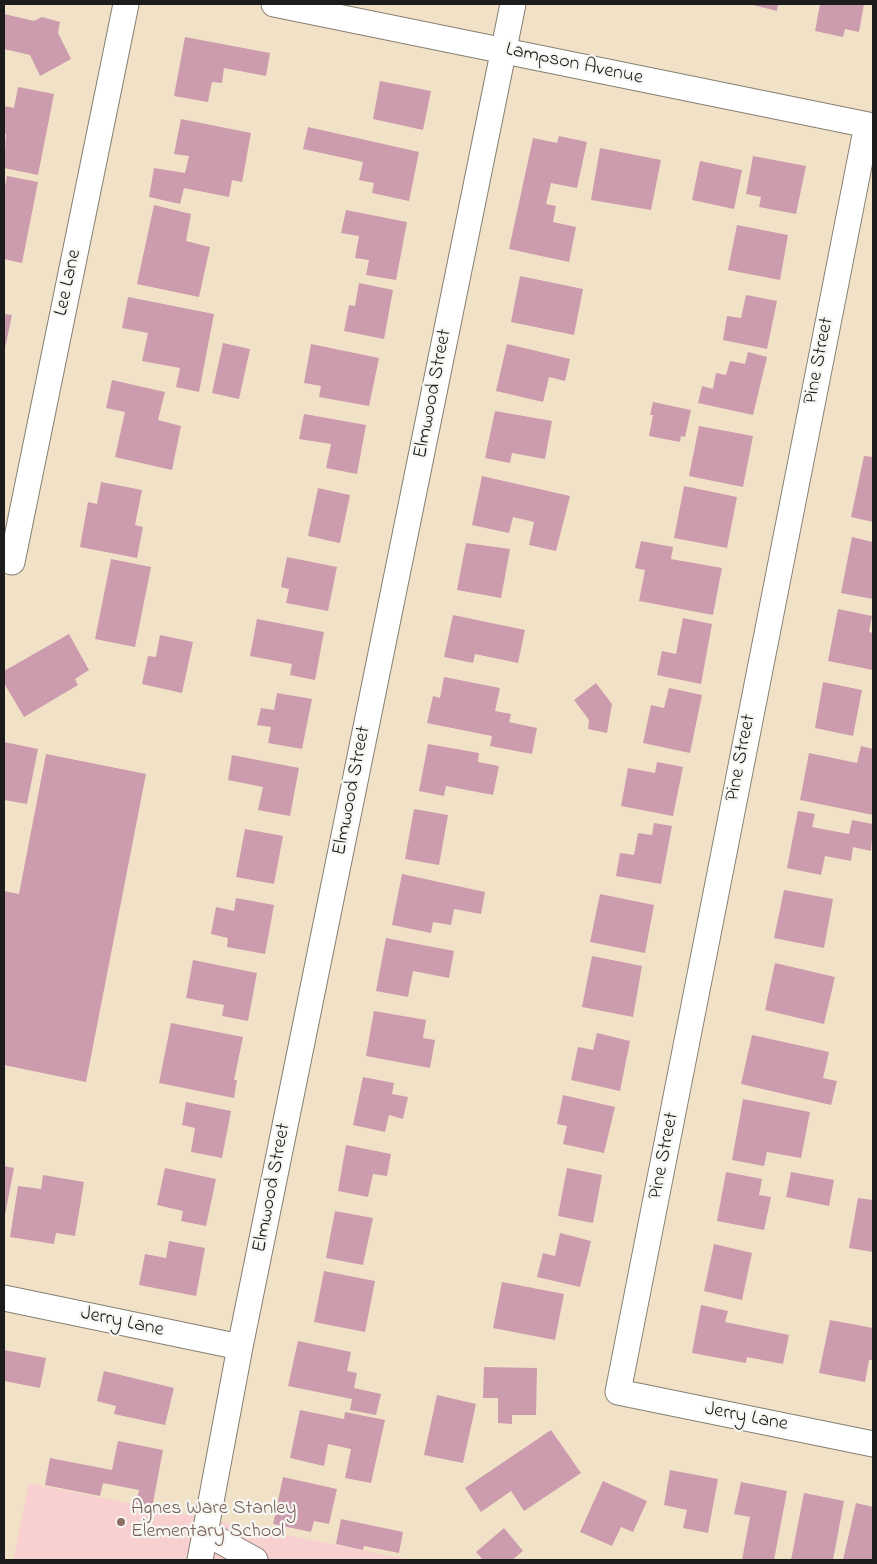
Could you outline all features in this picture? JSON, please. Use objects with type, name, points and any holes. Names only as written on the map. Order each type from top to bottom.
[{"type":"street","name":"Lee Lane","points":[[12,562],[126,4]]},
{"type":"street","name":"Lampson Avenue","points":[[274,4],[870,125]]},
{"type":"street","name":"Elmwood Street","points":[[200,1560],[240,1348],[513,4]]},
{"type":"street","name":"Pine Street","points":[[618,1392],[870,125]]},
{"type":"street","name":"Jerry Lane","points":[[4,1298],[240,1348]]},
{"type":"street","name":"Jerry Lane","points":[[618,1392],[873,1444]]},
{"type":"street","points":[[204,1532],[255,1560]]},
{"type":"shaded area","name":"Agnes Ware Stanley Elementary School","points":[[29,1483],[411,1560],[13,1560]]},
{"type":"building","points":[[749,4],[778,4],[777,11]]},
{"type":"building","points":[[820,4],[864,4],[859,32],[845,29],[843,37],[815,31]]},
{"type":"building","points":[[4,14],[34,21],[42,17],[60,22],[58,33],[71,59],[40,76],[30,55],[4,49]]},
{"type":"building","points":[[185,37],[270,53],[266,76],[224,68],[222,83],[212,82],[208,102],[174,96]]},
{"type":"building","points":[[380,81],[431,91],[423,130],[373,119]]},
{"type":"building","points":[[18,87],[54,94],[38,175],[4,168],[6,134],[4,133],[4,106],[14,108]]},
{"type":"building","points":[[181,119],[251,133],[242,182],[232,180],[229,197],[184,188],[180,204],[149,197],[154,168],[185,173],[189,156],[174,154]]},
{"type":"building","points":[[308,127],[419,152],[409,201],[372,193],[374,183],[359,180],[363,162],[303,149]]},
{"type":"building","points":[[559,136],[587,142],[577,188],[551,183],[546,204],[556,206],[553,222],[576,227],[569,262],[509,249],[533,138],[557,143]]},
{"type":"building","points":[[600,148],[661,160],[651,210],[591,200]]},
{"type":"building","points":[[753,156],[806,166],[796,214],[759,207],[761,197],[746,194]]},
{"type":"building","points":[[700,161],[742,170],[734,209],[692,200]]},
{"type":"building","points":[[7,176],[38,182],[22,263],[4,259],[4,191]]},
{"type":"building","points":[[154,205],[191,214],[186,241],[210,247],[199,297],[137,284]]},
{"type":"building","points":[[346,210],[407,222],[396,280],[366,275],[369,260],[355,258],[359,236],[341,233]]},
{"type":"building","points":[[737,225],[788,235],[780,280],[728,270]]},
{"type":"building","points":[[520,276],[583,289],[574,335],[511,322]]},
{"type":"building","points":[[359,283],[393,290],[384,339],[344,331],[349,305],[355,306]]},
{"type":"building","points":[[746,295],[777,301],[767,349],[723,340],[727,316],[741,318]]},
{"type":"building","points":[[128,297],[214,314],[199,392],[176,387],[180,368],[142,361],[148,333],[122,328]]},
{"type":"building","points":[[4,314],[12,315],[5,348],[4,348]]},
{"type":"building","points":[[223,343],[250,349],[239,399],[212,393]]},
{"type":"building","points":[[311,344],[379,358],[369,406],[319,397],[321,386],[304,383]]},
{"type":"building","points":[[507,344],[570,359],[565,381],[549,377],[543,402],[496,391]]},
{"type":"building","points":[[748,352],[767,357],[753,415],[698,403],[702,386],[713,389],[716,373],[726,375],[730,361],[745,364]]},
{"type":"building","points":[[112,380],[165,392],[158,420],[181,426],[172,470],[115,457],[125,412],[106,408]]},
{"type":"building","points":[[653,402],[691,410],[685,437],[681,436],[680,442],[649,436],[653,415],[650,415]]},
{"type":"building","points":[[495,411],[552,421],[545,459],[512,453],[510,463],[485,458]]},
{"type":"building","points":[[304,414],[366,425],[357,474],[326,468],[331,444],[299,439]]},
{"type":"building","points":[[699,426],[753,436],[743,487],[689,476]]},
{"type":"building","points":[[864,456],[873,457],[873,522],[851,517]]},
{"type":"building","points":[[482,476],[570,496],[556,551],[529,545],[534,522],[513,517],[509,533],[472,525]]},
{"type":"building","points":[[101,482],[142,490],[135,525],[143,527],[137,558],[80,547],[88,502],[97,504]]},
{"type":"building","points":[[684,486],[737,497],[727,548],[674,538]]},
{"type":"building","points":[[318,488],[350,495],[340,543],[308,536]]},
{"type":"building","points":[[852,537],[873,542],[873,599],[841,593]]},
{"type":"building","points":[[641,541],[673,547],[671,559],[722,568],[713,615],[639,601],[645,570],[635,568]]},
{"type":"building","points":[[466,543],[510,549],[501,598],[457,590]]},
{"type":"building","points":[[287,557],[337,567],[328,611],[286,603],[289,589],[281,587]]},
{"type":"building","points":[[111,559],[151,567],[135,647],[95,639]]},
{"type":"building","points":[[838,609],[872,616],[869,632],[873,633],[873,670],[828,661]]},
{"type":"building","points":[[453,615],[525,630],[518,663],[475,654],[473,663],[444,657]]},
{"type":"building","points":[[683,618],[712,624],[701,684],[657,675],[662,651],[676,654]]},
{"type":"building","points":[[257,619],[324,632],[315,680],[290,675],[292,664],[250,656]]},
{"type":"building","points":[[69,634],[89,670],[75,679],[78,685],[24,717],[4,683],[4,671]]},
{"type":"building","points":[[160,635],[193,642],[182,693],[142,684],[148,656],[156,657]]},
{"type":"building","points":[[444,677],[500,688],[495,711],[511,714],[509,722],[537,728],[532,754],[490,746],[492,736],[427,723],[433,696],[440,698]]},
{"type":"building","points":[[823,682],[862,690],[853,736],[815,728]]},
{"type":"building","points":[[596,683],[612,704],[607,733],[588,729],[589,720],[574,700]]},
{"type":"building","points":[[669,688],[702,695],[690,753],[643,743],[651,705],[664,708]]},
{"type":"building","points":[[277,693],[312,699],[302,749],[268,743],[271,727],[257,725],[261,708],[274,710]]},
{"type":"building","points":[[4,742],[38,749],[27,804],[4,800]]},
{"type":"building","points":[[428,744],[479,753],[478,762],[499,766],[493,795],[446,786],[444,796],[419,791]]},
{"type":"building","points":[[861,746],[873,749],[873,815],[800,800],[809,753],[857,763]]},
{"type":"building","points":[[46,754],[146,774],[86,1082],[4,1065],[4,891],[19,894]]},
{"type":"building","points":[[232,755],[299,768],[290,816],[258,810],[263,787],[228,780]]},
{"type":"building","points":[[657,762],[683,767],[673,816],[621,806],[628,768],[655,773]]},
{"type":"building","points":[[414,809],[448,815],[439,865],[405,859]]},
{"type":"building","points":[[798,811],[815,814],[812,827],[849,834],[852,820],[873,824],[871,851],[853,847],[851,861],[825,856],[821,875],[787,868]]},
{"type":"building","points":[[654,823],[672,826],[661,884],[616,876],[620,853],[634,855],[638,833],[652,835]]},
{"type":"building","points":[[245,829],[283,836],[274,884],[236,877]]},
{"type":"building","points":[[402,874],[485,892],[481,914],[454,909],[451,925],[433,922],[431,933],[392,925]]},
{"type":"building","points":[[784,890],[833,899],[824,948],[774,938]]},
{"type":"building","points":[[600,894],[654,905],[645,953],[590,942]]},
{"type":"building","points":[[236,898],[274,905],[265,954],[227,947],[228,938],[211,934],[216,907],[234,911]]},
{"type":"building","points":[[386,938],[454,951],[449,978],[413,971],[408,997],[376,991]]},
{"type":"building","points":[[592,956],[642,966],[633,1017],[582,1007]]},
{"type":"building","points":[[193,960],[257,973],[248,1021],[222,1016],[224,1005],[186,998]]},
{"type":"building","points":[[775,963],[835,977],[824,1024],[765,1010]]},
{"type":"building","points":[[374,1011],[426,1020],[423,1038],[435,1040],[430,1068],[366,1056]]},
{"type":"building","points":[[171,1023],[243,1037],[234,1080],[237,1080],[234,1098],[159,1083]]},
{"type":"building","points":[[597,1033],[630,1041],[620,1091],[571,1080],[578,1047],[593,1050]]},
{"type":"building","points":[[752,1035],[829,1052],[823,1078],[837,1081],[831,1105],[741,1084]]},
{"type":"building","points":[[363,1077],[394,1083],[392,1094],[408,1097],[403,1119],[389,1115],[385,1132],[353,1125]]},
{"type":"building","points":[[563,1095],[615,1107],[604,1153],[563,1144],[567,1126],[557,1124]]},
{"type":"building","points":[[743,1099],[810,1112],[801,1158],[767,1152],[764,1166],[732,1160]]},
{"type":"building","points":[[186,1102],[231,1111],[222,1158],[191,1152],[195,1128],[182,1125]]},
{"type":"building","points":[[346,1145],[391,1154],[387,1176],[373,1174],[368,1197],[338,1191]]},
{"type":"building","points":[[4,1166],[14,1168],[5,1215],[4,1215]]},
{"type":"building","points":[[165,1168],[216,1179],[206,1226],[181,1221],[183,1211],[157,1205]]},
{"type":"building","points":[[567,1168],[602,1175],[593,1223],[558,1216]]},
{"type":"building","points":[[726,1172],[762,1179],[759,1195],[771,1197],[764,1230],[717,1221]]},
{"type":"building","points":[[791,1172],[834,1180],[829,1206],[786,1197]]},
{"type":"building","points":[[43,1175],[84,1182],[75,1236],[56,1233],[54,1244],[10,1237],[18,1186],[41,1189]]},
{"type":"building","points":[[858,1198],[873,1200],[873,1252],[849,1248]]},
{"type":"building","points":[[335,1211],[373,1218],[363,1265],[326,1258]]},
{"type":"building","points":[[560,1233],[591,1241],[580,1287],[537,1277],[543,1253],[555,1256]]},
{"type":"building","points":[[169,1241],[205,1248],[196,1296],[139,1285],[145,1254],[166,1258]]},
{"type":"building","points":[[714,1244],[752,1253],[742,1300],[704,1291]]},
{"type":"building","points":[[324,1271],[375,1281],[365,1332],[314,1322]]},
{"type":"building","points":[[502,1282],[564,1294],[555,1340],[493,1328]]},
{"type":"building","points":[[701,1305],[728,1311],[725,1322],[789,1335],[783,1364],[747,1357],[746,1363],[692,1353]]},
{"type":"building","points":[[830,1320],[873,1328],[873,1360],[869,1360],[865,1382],[819,1373]]},
{"type":"building","points":[[298,1341],[351,1352],[347,1371],[357,1373],[354,1388],[381,1394],[376,1415],[350,1410],[352,1399],[288,1386]]},
{"type":"building","points":[[4,1350],[46,1358],[40,1388],[4,1381]]},
{"type":"building","points":[[484,1367],[537,1368],[536,1415],[512,1415],[512,1424],[498,1423],[498,1398],[483,1398]]},
{"type":"building","points":[[104,1371],[174,1388],[165,1425],[114,1414],[116,1406],[97,1401]]},
{"type":"building","points":[[437,1395],[476,1404],[463,1463],[424,1455]]},
{"type":"building","points":[[300,1410],[344,1419],[345,1412],[385,1420],[371,1483],[345,1478],[351,1449],[328,1444],[324,1466],[290,1458]]},
{"type":"building","points":[[551,1430],[581,1473],[524,1511],[511,1491],[481,1512],[465,1488]]},
{"type":"building","points":[[118,1441],[163,1450],[152,1508],[136,1504],[139,1490],[103,1483],[100,1496],[45,1485],[50,1458],[112,1470]]},
{"type":"building","points":[[670,1470],[718,1479],[708,1533],[683,1528],[687,1510],[664,1505]]},
{"type":"building","points":[[283,1477],[337,1489],[329,1524],[314,1521],[311,1532],[273,1524]]},
{"type":"building","points":[[603,1481],[647,1501],[633,1532],[621,1527],[612,1546],[580,1532]]},
{"type":"building","points":[[741,1482],[787,1491],[774,1560],[742,1560],[750,1517],[734,1514]]},
{"type":"building","points":[[804,1493],[844,1501],[833,1560],[791,1560]]},
{"type":"building","points":[[856,1503],[873,1507],[873,1560],[843,1560]]},
{"type":"building","points":[[341,1519],[403,1532],[399,1553],[364,1546],[363,1550],[336,1544]]},
{"type":"building","points":[[504,1528],[523,1551],[512,1560],[483,1560],[476,1552]]},
{"type":"place","name":"Agnes Ware Stanley Elementary School","points":[[121,1522]]}]
